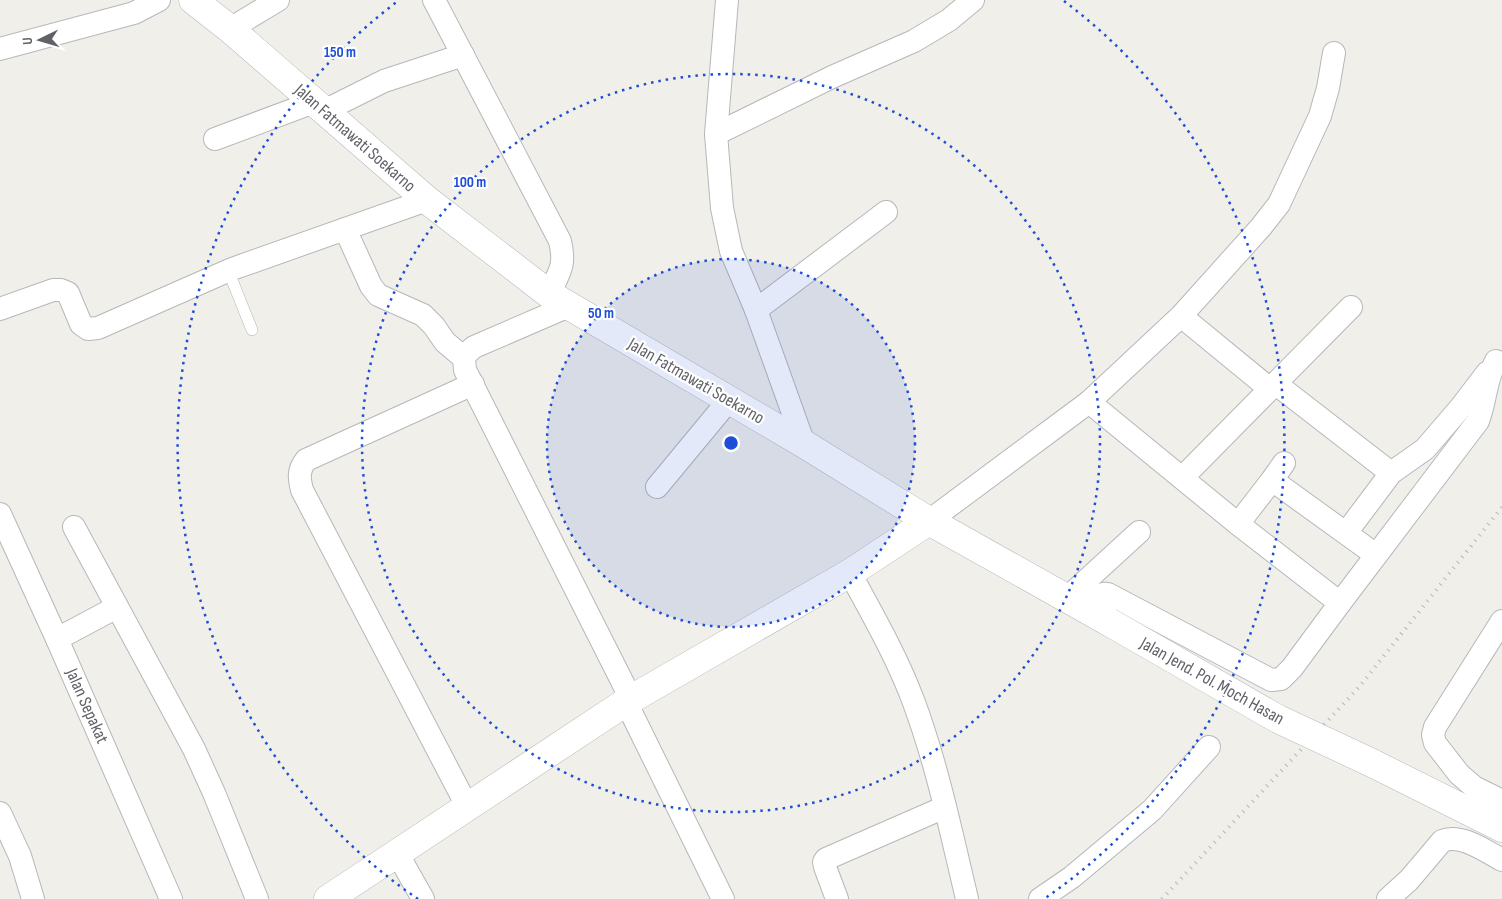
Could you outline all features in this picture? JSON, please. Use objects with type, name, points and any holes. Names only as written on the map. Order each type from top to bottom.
[{"type":"main road","name":"Jalan Fatmawati Soekarno","points":[[193,0],[230,29],[427,200],[559,300],[804,444],[929,521]]},
{"type":"main road","points":[[328,899],[628,701],[850,573],[929,521]]},
{"type":"main road","name":"Jalan Jend. Pol. Moch Hasan","points":[[929,521],[1090,607],[1278,719],[1372,763],[1502,828]]},
{"type":"street","points":[[0,49],[134,12],[159,0]]},
{"type":"street","points":[[230,29],[278,0]]},
{"type":"street","points":[[434,0],[560,241],[563,255],[559,300],[468,351],[464,358],[465,370],[723,899]]},
{"type":"street","points":[[727,0],[716,134],[722,208],[731,251],[756,310],[804,444]]},
{"type":"street","points":[[716,134],[832,77],[914,41],[949,20],[973,0]]},
{"type":"street","points":[[929,521],[1089,402],[1181,316],[1261,227],[1279,204],[1320,116],[1328,88],[1334,53]]},
{"type":"street","points":[[215,140],[319,107],[384,81],[464,55]]},
{"type":"street","points":[[0,309],[53,290],[61,290],[68,293],[81,324],[88,329],[98,328],[228,270],[427,200]]},
{"type":"street","points":[[756,310],[886,212]]},
{"type":"street","points":[[345,229],[371,286],[378,295],[423,315],[434,326],[445,342],[464,358]]},
{"type":"street","points":[[1183,477],[1351,308]]},
{"type":"street","points":[[1181,316],[1391,473]]},
{"type":"street","points":[[1346,533],[1391,473],[1425,449],[1499,360]]},
{"type":"street","points":[[1090,607],[1104,593],[1108,594],[1271,680],[1281,679],[1292,668],[1478,421],[1483,409],[1490,370],[1499,360]]},
{"type":"street","points":[[467,806],[302,490],[300,471],[301,466],[306,460],[473,384]]},
{"type":"street","points":[[657,487],[729,400]]},
{"type":"street","points":[[1089,402],[1183,477],[1238,524],[1340,602]]},
{"type":"street","points":[[1238,524],[1278,472],[1346,533],[1376,554]]},
{"type":"street","name":"Jalan Sepakat","points":[[0,514],[171,899]]},
{"type":"street","points":[[74,527],[194,749],[258,899]]},
{"type":"street","points":[[1090,607],[1140,532]]},
{"type":"street","points":[[850,573],[890,649],[912,698],[929,745],[946,807],[967,899]]},
{"type":"street","points":[[57,639],[117,607]]},
{"type":"street","points":[[1502,620],[1435,727],[1434,735],[1435,743],[1459,774],[1474,787],[1502,801]]},
{"type":"street","points":[[1040,899],[1072,877],[1152,810],[1209,747]]},
{"type":"street","points":[[837,899],[825,867],[824,862],[826,859],[946,807]]},
{"type":"street","points":[[0,813],[20,856],[33,899]]},
{"type":"street","points":[[1388,899],[1409,880],[1442,841],[1461,839],[1502,860]]},
{"type":"street","points":[[397,853],[423,899]]},
{"type":"lane","points":[[228,270],[252,330]]},
{"type":"railway","points":[[1162,899],[1360,686],[1502,507]]}]
